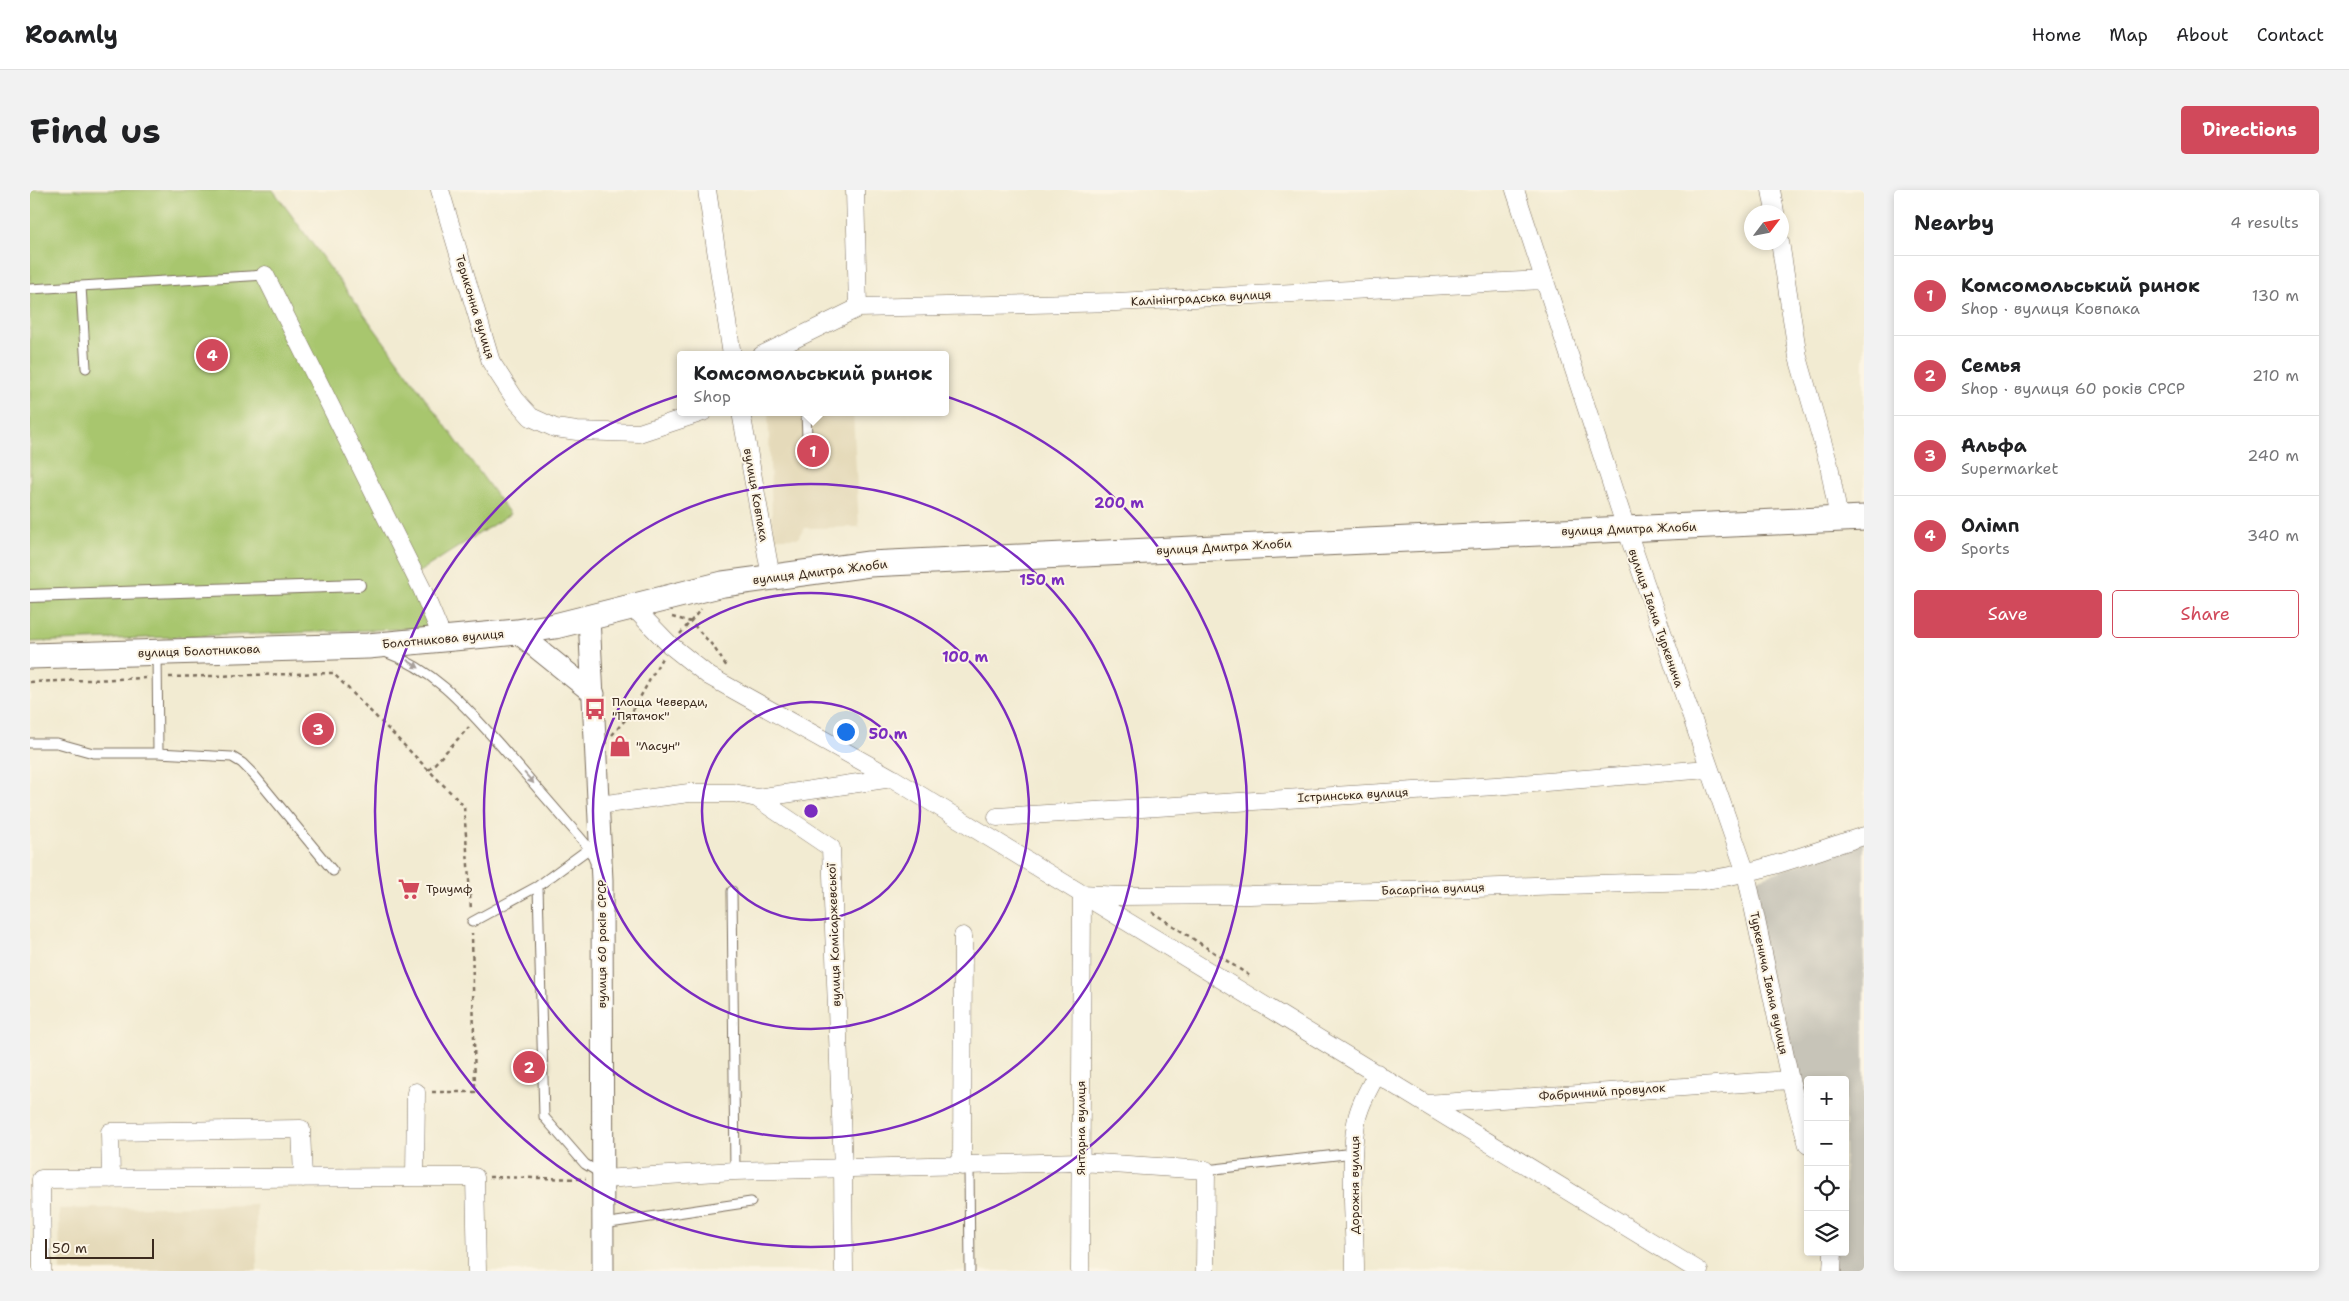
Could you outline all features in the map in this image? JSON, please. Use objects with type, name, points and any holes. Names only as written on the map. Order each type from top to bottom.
[{"type":"main road","name":"вулиця Дмитра Жлоби","points":[[589,617],[723,584],[869,564],[1864,518]]},
{"type":"main road","name":"Болотникова вулиця","points":[[368,646],[517,632],[555,626],[589,617]]},
{"type":"main road","name":"вулиця Болотникова","points":[[30,656],[368,646]]},
{"type":"street","name":"Териконна вулиця","points":[[440,190],[491,362],[515,399],[531,417],[555,428],[577,431],[639,433],[691,416]]},
{"type":"street","points":[[706,190],[731,351]]},
{"type":"street","points":[[770,351],[858,308],[855,190]]},
{"type":"street","name":"вулиця Івана Туркенича","points":[[1516,190],[1626,528],[1708,769],[1746,873]]},
{"type":"street","points":[[1771,190],[1774,205]]},
{"type":"street","points":[[1781,250],[1798,357],[1828,465],[1839,519]]},
{"type":"street","points":[[265,275],[422,589],[443,639]]},
{"type":"street","name":"Калінінградська вулиця","points":[[858,308],[1116,302],[1544,280]]},
{"type":"street","name":"вулиця Ковпака","points":[[742,416],[771,577]]},
{"type":"street","points":[[30,596],[359,585]]},
{"type":"street","points":[[632,606],[670,645],[708,676],[892,778],[1699,1271]]},
{"type":"street","name":"вулиця 60 років СРСР","points":[[589,617],[599,805],[594,845],[602,880],[601,1224],[603,1271]]},
{"type":"street","points":[[517,632],[594,694]]},
{"type":"street","name":"Істринська вулиця","points":[[997,817],[1495,786],[1708,769]]},
{"type":"street","points":[[757,798],[892,778]]},
{"type":"street","name":"вулиця Комісаржевської","points":[[599,805],[689,793],[734,792],[757,798],[831,848],[843,1169],[844,1271]]},
{"type":"street","name":"Басаргіна вулиця","points":[[1082,894],[1120,896],[1250,895],[1725,879],[1864,836]]},
{"type":"street","name":"Туркенича Івана вулиця","points":[[1746,873],[1784,1081],[1804,1134]]},
{"type":"street","name":"Янтарна вулиця","points":[[1080,1271],[1082,894]]},
{"type":"street","points":[[963,936],[965,1166]]},
{"type":"street","name":"Дорожня вулиця","points":[[1355,1271],[1354,1153],[1356,1123],[1361,1105],[1376,1073]]},
{"type":"street","name":"Фабричний провулок","points":[[1426,1104],[1784,1081]]},
{"type":"street","points":[[415,1177],[416,1092]]},
{"type":"street","points":[[111,1179],[110,1132],[301,1129],[303,1178]]},
{"type":"street","points":[[602,1179],[735,1171],[1081,1162],[1206,1170],[1205,1271]]},
{"type":"street","points":[[42,1271],[37,1188],[111,1179],[475,1177],[477,1271]]},
{"type":"street","points":[[1832,1271],[1833,1256]]},
{"type":"lane","points":[[30,289],[265,275]]},
{"type":"lane","points":[[81,286],[86,368]]},
{"type":"lane","points":[[806,416],[808,463]]},
{"type":"lane","points":[[368,646],[408,660],[436,679],[594,845],[538,886],[472,922]]},
{"type":"lane","points":[[157,652],[158,753]]},
{"type":"lane","points":[[30,742],[57,743],[93,753],[158,753],[223,755],[232,757],[242,763],[333,872]]},
{"type":"lane","points":[[538,886],[544,1117],[585,1164],[596,1170],[602,1179]]},
{"type":"lane","points":[[732,891],[735,1171]]},
{"type":"lane","points":[[1206,1170],[1354,1153]]},
{"type":"lane","points":[[965,1166],[970,1271]]},
{"type":"lane","points":[[601,1224],[751,1202]]},
{"type":"path","points":[[596,753],[632,712],[670,645],[704,607]]},
{"type":"path","points":[[30,682],[333,673],[464,806],[472,922],[475,1092],[416,1092]]},
{"type":"path","points":[[429,770],[476,719]]},
{"type":"path","points":[[475,1177],[602,1179]]},
{"type":"shaded area","points":[[768,416],[853,416],[859,527],[805,528],[798,538],[773,538]]},
{"type":"shaded area","points":[[1864,842],[1864,1271],[1833,1271],[1833,1256],[1849,1256],[1849,1076],[1804,1076],[1804,1144],[1777,1047],[1742,884]]},
{"type":"shaded area","points":[[256,1205],[257,1271],[60,1271],[59,1209]]},
{"type":"green space","points":[[30,190],[273,190],[510,514],[411,577],[425,605],[428,628],[30,642]]},
{"type":"place","name":"Олімп","points":[[212,355]]},
{"type":"place","name":"Комсомольський ринок","points":[[813,451]]},
{"type":"place","name":"Площа Чеверди, \"Пятачок\"","points":[[595,709]]},
{"type":"place","name":"Альфа","points":[[318,729]]},
{"type":"place","name":"\"Ласун\"","points":[[620,746]]},
{"type":"place","name":"Триумф","points":[[409,889]]},
{"type":"place","name":"Семья","points":[[529,1067]]}]
